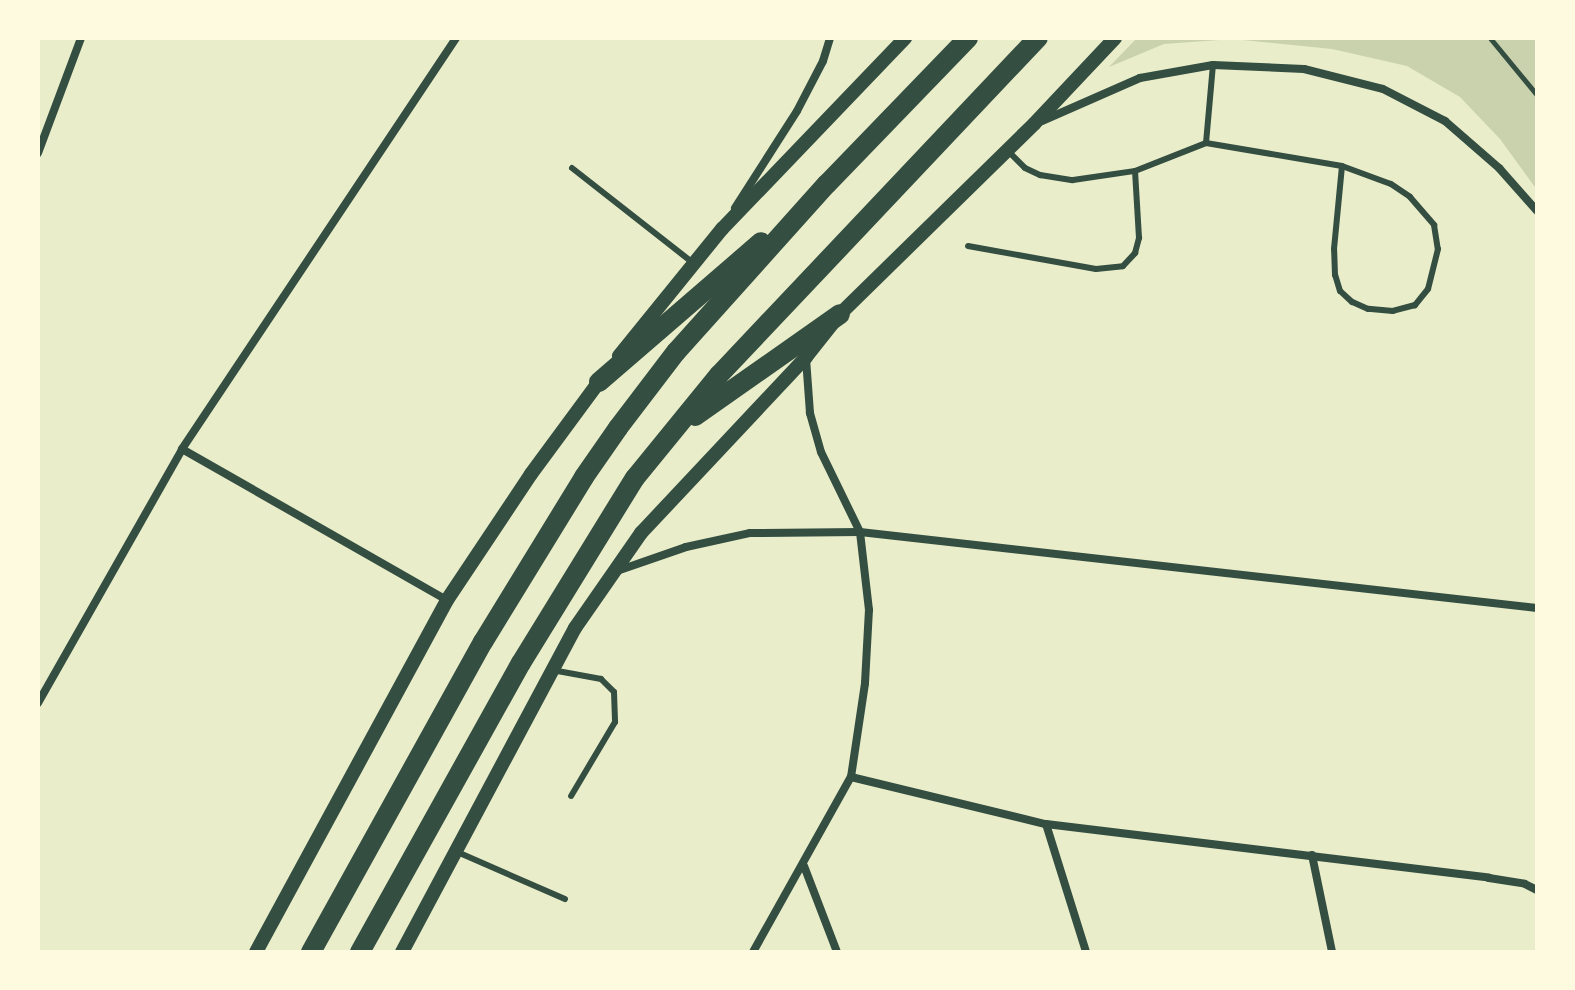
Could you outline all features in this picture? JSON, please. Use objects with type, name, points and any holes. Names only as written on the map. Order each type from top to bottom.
[{"type":"main road","points":[[311,952],[483,642],[584,477],[676,352],[827,184],[968,38]]},
{"type":"main road","points":[[360,952],[588,550],[635,478],[719,375],[1038,38]]},
{"type":"main road","points":[[599,382],[827,184]]},
{"type":"main road","points":[[672,432],[840,314]]},
{"type":"street","points":[[38,153],[81,38]]},
{"type":"street","points":[[38,703],[182,449],[456,38]]},
{"type":"street","points":[[722,229],[797,111],[823,61],[830,38]]},
{"type":"street","points":[[256,952],[447,600],[599,382],[692,262],[905,38]]},
{"type":"street","points":[[402,952],[552,670],[610,574],[659,513],[806,357],[840,314],[1034,124],[1115,38]]},
{"type":"street","points":[[1034,124],[1140,78],[1213,65],[1304,69],[1383,89],[1445,121],[1499,168],[1537,211]]},
{"type":"street","points":[[753,952],[804,866],[851,777],[865,683],[869,610],[860,532],[821,452],[810,413],[806,357]]},
{"type":"street","points":[[182,449],[447,600]]},
{"type":"street","points":[[610,574],[686,547],[750,533],[860,532],[1537,608]]},
{"type":"street","points":[[851,777],[1046,824],[1489,878],[1525,884],[1537,890]]},
{"type":"street","points":[[1046,824],[1086,952]]},
{"type":"street","points":[[1312,855],[1332,952]]},
{"type":"street","points":[[804,866],[837,952]]},
{"type":"lane","points":[[1206,143],[1213,65]]},
{"type":"lane","points":[[1007,150],[1025,168],[1055,180],[1135,171],[1206,143],[1342,166],[1391,184],[1410,197],[1434,225],[1435,267],[1428,289],[1415,305],[1393,311],[1368,309],[1352,302],[1340,291],[1335,275],[1334,249],[1342,166]]},
{"type":"lane","points":[[572,168],[692,262]]},
{"type":"lane","points":[[968,246],[1096,269],[1123,266],[1135,253],[1139,238],[1135,171]]},
{"type":"lane","points":[[552,670],[601,679],[614,692],[615,722],[571,796]]},
{"type":"lane","points":[[455,851],[565,899]]},
{"type":"path","points":[[1490,38],[1537,95]]},
{"type":"green space","points":[[1137,38],[1537,38],[1537,190],[1500,139],[1460,97],[1407,66],[1332,49],[1233,39],[1164,44],[1109,67]]}]
